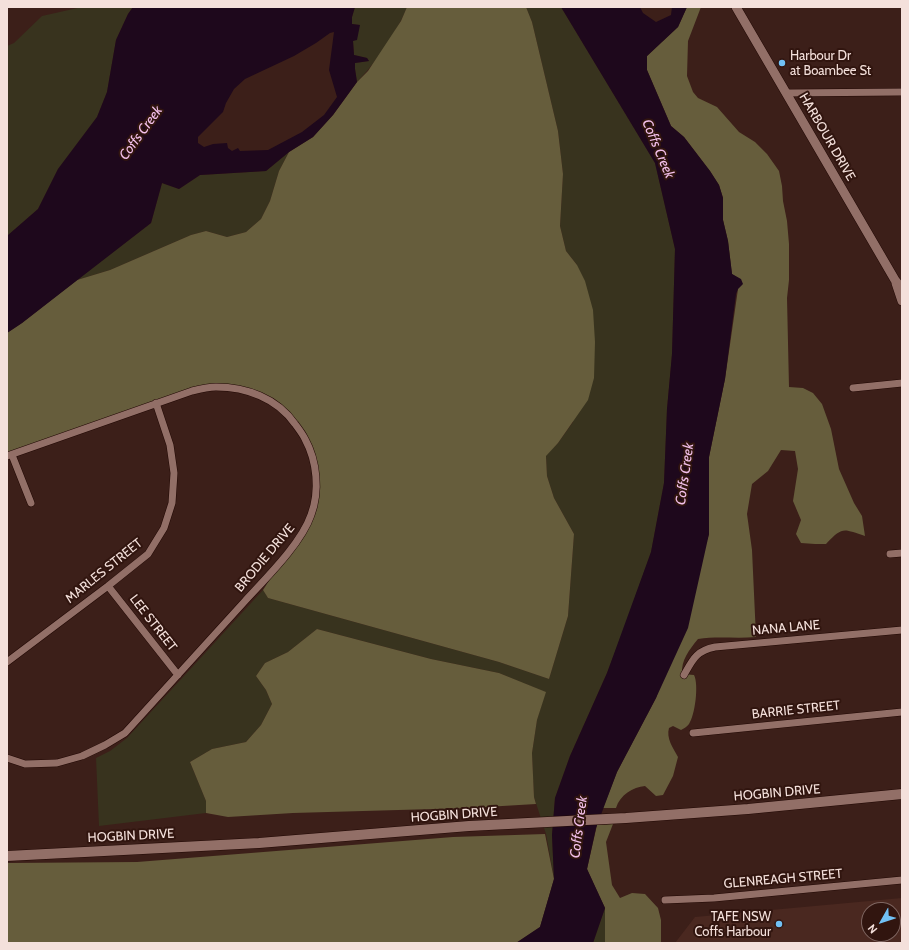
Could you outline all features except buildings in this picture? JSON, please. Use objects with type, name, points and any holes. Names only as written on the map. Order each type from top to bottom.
[{"type":"main road","name":"HOGBIN DRIVE","points":[[7,856],[259,842],[469,826],[626,818],[902,794]]},
{"type":"street","name":"HARBOUR DRIVE","points":[[736,7],[895,280],[902,289]]},
{"type":"street","points":[[786,93],[902,92]]},
{"type":"street","name":"HARBOUR DRIVE","points":[[895,280],[902,301]]},
{"type":"street","points":[[853,388],[902,383]]},
{"type":"street","name":"BRODIE DRIVE","points":[[7,758],[25,764],[57,763],[82,756],[125,733],[297,541],[311,515],[315,502],[316,478],[314,461],[305,438],[289,415],[267,398],[238,388],[215,387],[192,391],[9,456]]},
{"type":"street","name":"MARLES STREET","points":[[7,662],[148,554],[164,528],[172,503],[174,473],[170,445],[156,403]]},
{"type":"street","points":[[9,456],[31,503]]},
{"type":"street","points":[[890,554],[902,553]]},
{"type":"street","name":"LEE STREET","points":[[108,586],[178,675]]},
{"type":"street","name":"NANA LANE","points":[[684,675],[693,659],[703,650],[715,647],[902,630]]},
{"type":"street","name":"BARRIE STREET","points":[[693,733],[902,712]]},
{"type":"street","name":"GLENREAGH STREET","points":[[665,900],[714,898],[902,880]]},
{"type":"shaded area","points":[[82,7],[133,7],[128,14],[116,40],[107,92],[97,117],[58,169],[38,209],[7,236],[7,46],[14,43],[42,16]]},
{"type":"shaded area","points":[[355,7],[407,7],[398,26],[385,46],[371,66],[357,82],[355,63],[369,61],[367,58],[354,55],[353,41],[359,25],[352,24],[352,17]]},
{"type":"shaded area","points":[[407,7],[526,7],[532,22],[558,131],[563,174],[560,226],[566,251],[577,265],[585,281],[593,310],[595,342],[594,378],[588,400],[558,443],[546,456],[547,476],[554,498],[574,534],[568,616],[549,679],[499,662],[268,598],[263,590],[287,553],[297,541],[315,502],[314,461],[289,415],[267,398],[238,388],[192,391],[7,456],[7,333],[77,280],[110,270],[191,235],[206,231],[227,237],[246,232],[261,219],[270,201],[279,171],[289,152],[313,137],[333,115],[357,82],[368,71],[401,21]]},
{"type":"shaded area","points":[[526,7],[561,7],[655,163],[675,249],[672,354],[667,409],[664,483],[651,552],[607,673],[570,756],[555,798],[552,835],[554,879],[546,834],[534,797],[533,778],[532,753],[537,720],[545,692],[499,673],[431,659],[317,629],[288,652],[265,663],[256,676],[266,690],[272,704],[261,725],[246,742],[212,749],[190,762],[206,801],[206,813],[99,826],[96,758],[110,751],[127,738],[263,590],[268,598],[499,662],[549,679],[568,616],[574,534],[554,498],[547,476],[546,455],[558,443],[573,422],[577,265],[566,251],[560,226],[563,174],[558,131],[532,22]]},
{"type":"shaded area","points":[[687,7],[701,7],[688,41],[687,76],[693,92],[698,98],[717,107],[739,132],[755,142],[767,154],[779,171],[789,244],[789,280],[787,298],[789,387],[803,388],[813,393],[822,404],[831,429],[839,469],[854,503],[862,516],[865,536],[844,531],[836,534],[826,544],[801,543],[796,534],[801,520],[793,501],[798,469],[795,451],[781,450],[768,471],[752,484],[747,514],[752,550],[756,637],[698,639],[686,655],[682,669],[682,674],[694,675],[696,686],[695,707],[691,720],[686,727],[681,730],[673,726],[669,728],[669,739],[678,757],[673,776],[663,795],[656,796],[645,786],[640,787],[628,792],[618,803],[616,808],[603,808],[617,772],[656,698],[709,534],[709,457],[725,379],[738,289],[738,278],[732,274],[728,241],[723,220],[723,198],[719,185],[684,137],[671,126],[647,70],[647,56],[678,27]]},
{"type":"shaded area","points":[[289,152],[279,171],[270,201],[261,219],[246,232],[227,237],[206,231],[191,235],[110,270],[77,280],[151,223],[162,183],[179,189],[200,175],[266,171]]},
{"type":"shaded area","points":[[317,629],[431,659],[499,673],[546,692],[537,720],[532,753],[534,797],[536,804],[469,808],[293,813],[228,817],[206,813],[206,801],[190,762],[212,749],[246,742],[261,725],[272,704],[266,690],[256,676],[265,663],[288,652]]},
{"type":"shaded area","points":[[613,824],[606,842],[612,885],[620,898],[632,893],[645,894],[658,908],[661,920],[661,943],[605,943],[605,908],[587,869],[597,825]]},
{"type":"shaded area","points":[[545,834],[554,879],[540,927],[516,943],[7,943],[7,863],[137,862],[453,837]]},
{"type":"shaded area","name":"TAFE NSW Coffs Harbour","points":[[902,898],[902,943],[675,943],[695,917]]},
{"type":"shaded area","points":[[605,908],[605,943],[593,943]]},
{"type":"water","name":"Coffs Creek","points":[[133,7],[355,7],[352,17],[352,24],[360,25],[357,40],[353,41],[354,55],[367,58],[369,61],[355,63],[357,82],[333,115],[313,137],[289,152],[266,171],[200,175],[179,189],[162,183],[151,223],[7,333],[7,236],[38,209],[58,169],[97,117],[107,92],[116,40],[128,14]],"holes":[[[334,32],[329,70],[337,97],[324,115],[302,132],[268,150],[240,151],[238,148],[232,151],[228,148],[227,143],[213,144],[204,147],[198,143],[198,137],[223,112],[234,89],[245,79],[294,56],[330,33]]]},
{"type":"water","name":"Coffs Creek","points":[[561,7],[640,7],[643,13],[656,22],[671,15],[672,7],[687,7],[678,27],[647,56],[647,70],[671,126],[684,137],[719,185],[723,198],[723,220],[728,241],[732,274],[741,279],[743,284],[738,289],[736,294],[725,379],[709,457],[709,534],[688,628],[656,698],[617,772],[596,828],[587,869],[605,908],[593,943],[516,943],[540,927],[554,879],[552,835],[555,798],[570,756],[607,673],[651,552],[664,483],[667,409],[672,354],[675,249],[655,163]]},
{"type":"place","name":"Harbour Dr at Boambee St","points":[[782,63]]},
{"type":"place","name":"TAFE NSW Coffs Harbour","points":[[779,924]]}]
